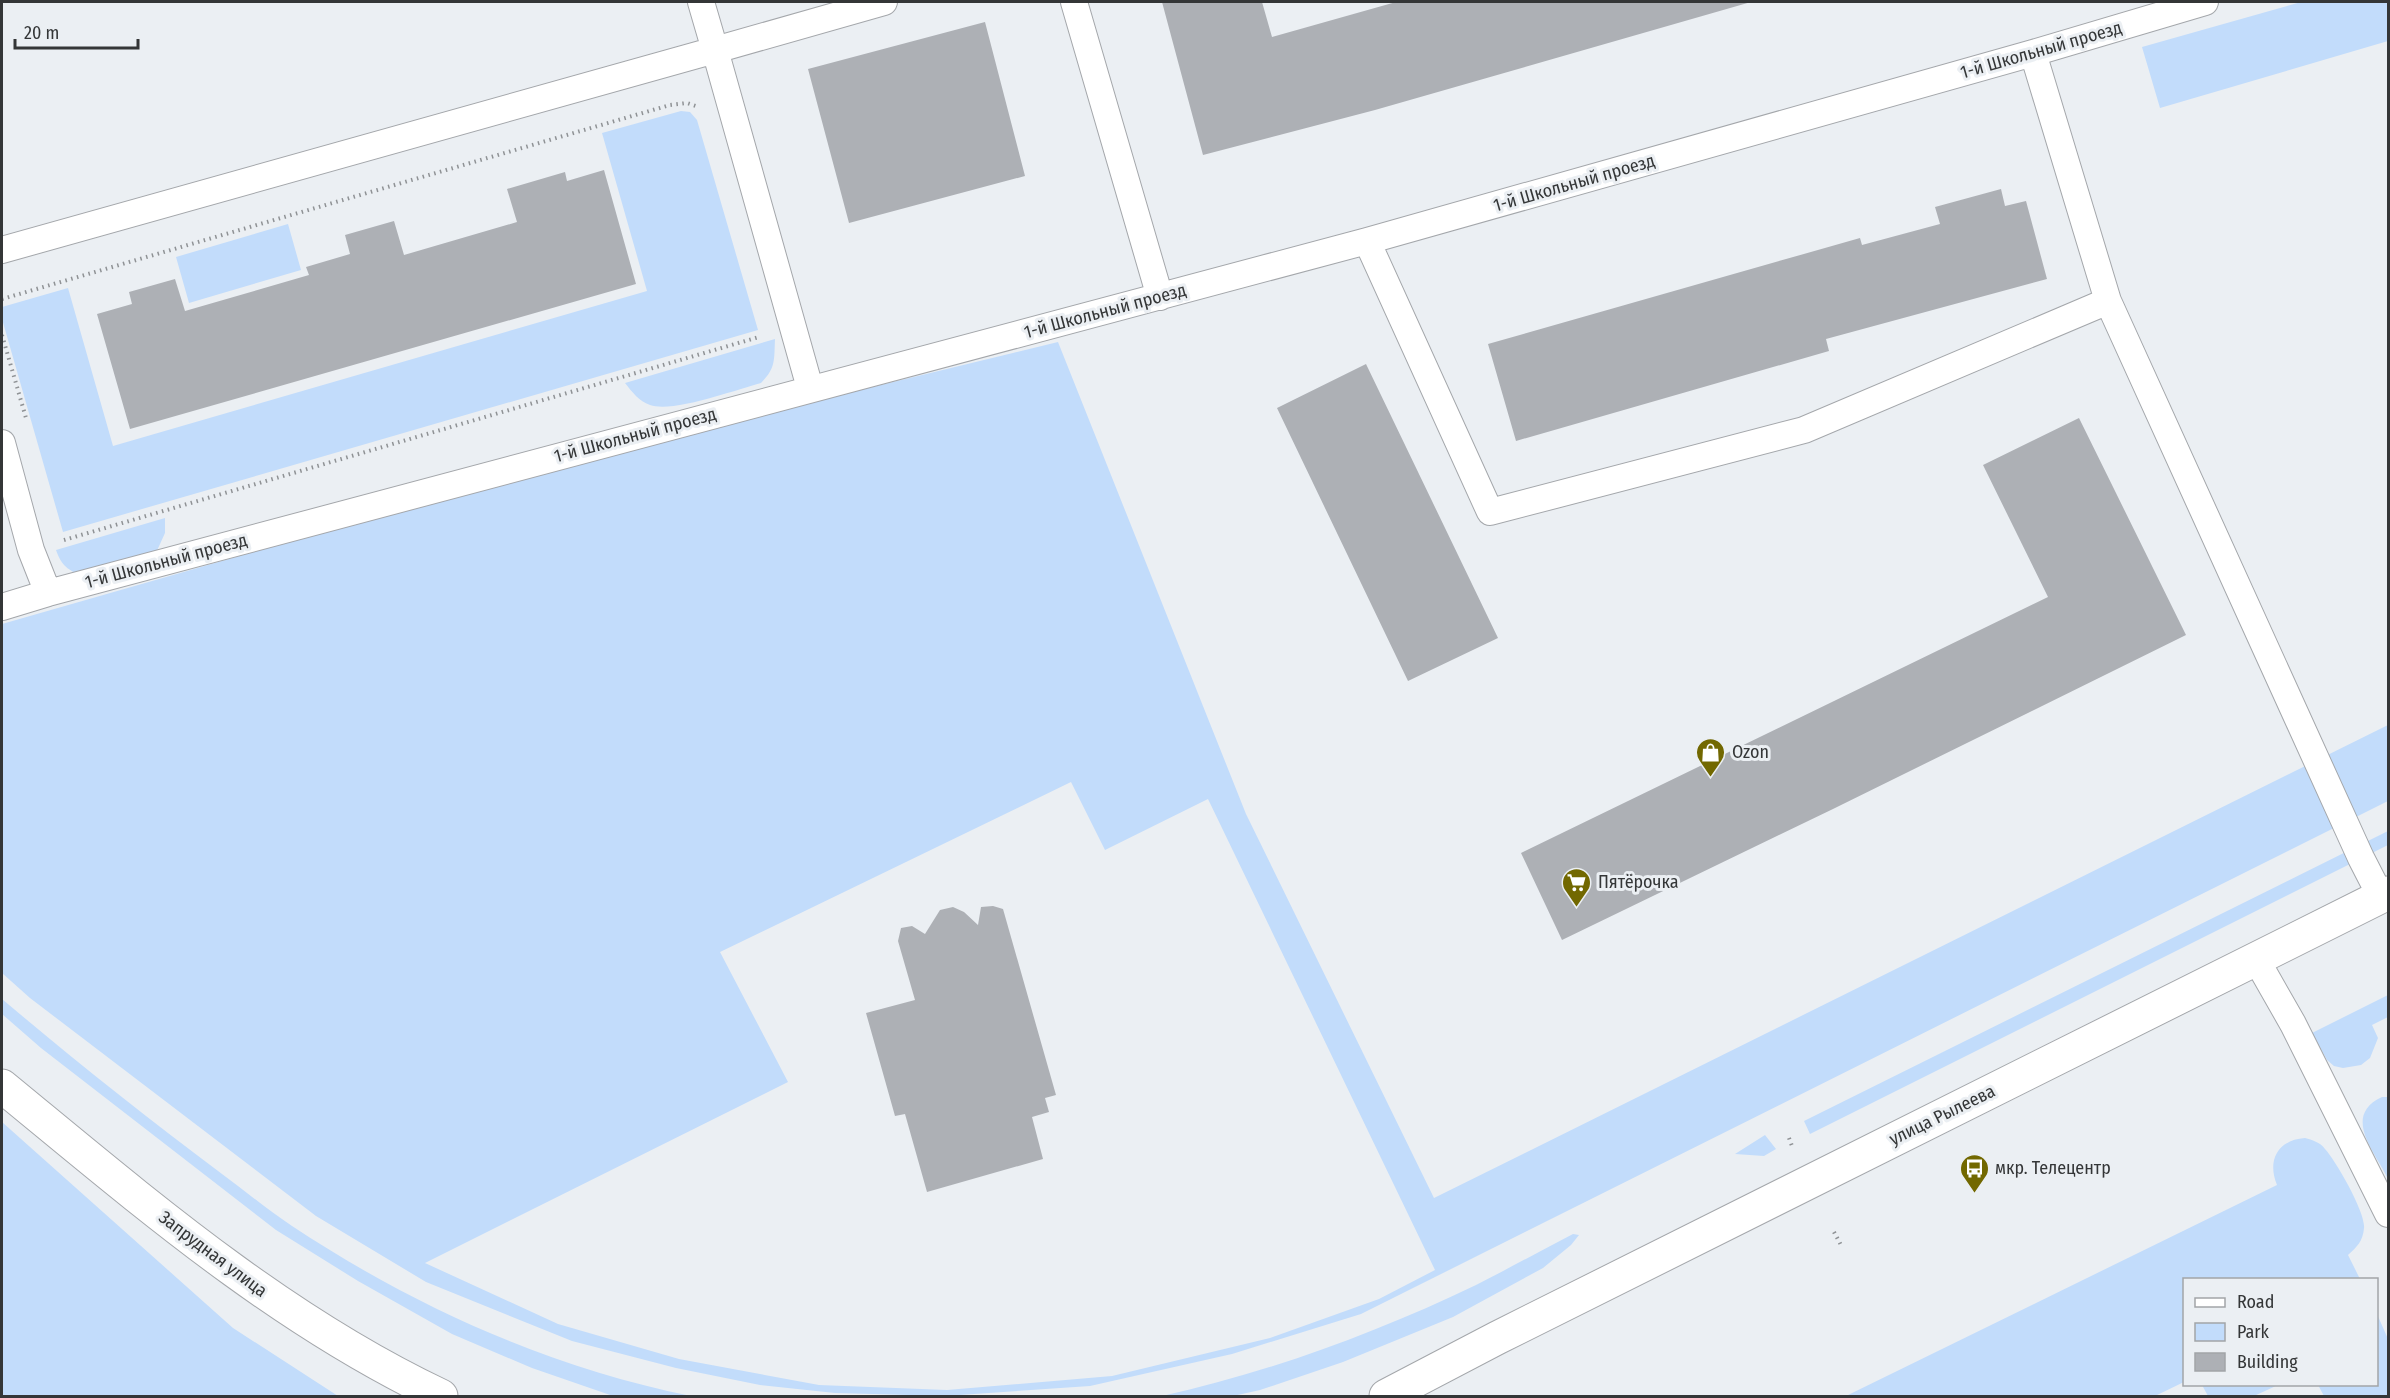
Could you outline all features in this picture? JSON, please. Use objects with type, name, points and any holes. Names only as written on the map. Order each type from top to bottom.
[{"type":"main road","name":"улица Рылеева","points":[[1497,1338],[2385,895]]},
{"type":"main road","name":"Запрудная улица","points":[[2,1086],[211,1254],[271,1298],[342,1344],[441,1396]]},
{"type":"main road","points":[[1386,1396],[1497,1338]]},
{"type":"main road","points":[[1426,1396],[1497,1338]]},
{"type":"lane","points":[[701,2],[810,388]]},
{"type":"lane","points":[[2,250],[884,2]]},
{"type":"lane","points":[[1074,2],[1160,297]]},
{"type":"lane","name":"1-й Школьный проезд","points":[[2,607],[810,388],[1367,241],[2034,53],[2205,2]]},
{"type":"lane","points":[[2034,53],[2108,301],[2361,858],[2385,895]]},
{"type":"lane","points":[[1367,241],[1490,512],[1804,430],[2108,301]]},
{"type":"lane","points":[[2,443],[32,550],[48,593]]},
{"type":"lane","points":[[2256,959],[2293,1024],[2388,1214]]},
{"type":"path","points":[[2,299],[670,105],[693,104],[702,111]]},
{"type":"path","points":[[32,550],[792,327]]},
{"type":"path","points":[[1789,1138],[1792,1146]]},
{"type":"path","points":[[1834,1232],[1842,1247]]},
{"type":"green space","points":[[2301,2],[2388,2],[2388,41],[2160,108],[2142,47]]},
{"type":"green space","points":[[681,111],[690,112],[697,120],[758,330],[63,532],[2,319],[2,307],[68,288],[113,446],[647,291],[602,133]]},
{"type":"green space","points":[[288,224],[301,270],[189,303],[176,257]]},
{"type":"green space","points":[[775,339],[772,368],[766,378],[761,383],[721,395],[660,407],[642,401],[625,383]]},
{"type":"green space","points":[[1058,342],[1246,814],[1434,1198],[2388,725],[2388,801],[1361,1314],[1232,1354],[1090,1386],[945,1396],[835,1393],[760,1385],[676,1368],[572,1341],[426,1282],[316,1216],[30,998],[2,973],[2,624],[596,454]],"holes":[[[1071,782],[1105,850],[1208,799],[1435,1270],[1379,1299],[1270,1338],[1112,1376],[947,1390],[819,1385],[679,1359],[558,1324],[425,1263],[788,1082],[720,952]]]},
{"type":"green space","points":[[165,518],[165,533],[155,555],[80,575],[65,565],[56,550]]},
{"type":"green space","points":[[2388,831],[2388,845],[1810,1134],[1804,1121]]},
{"type":"green space","points":[[2388,995],[2388,1017],[2372,1025],[2378,1038],[2370,1058],[2361,1065],[2343,1068],[2334,1066],[2327,1060],[2312,1033]]},
{"type":"green space","points":[[2,999],[110,1088],[194,1153],[283,1220],[338,1255],[434,1307],[534,1351],[638,1384],[691,1396],[613,1396],[532,1368],[452,1334],[358,1281],[276,1230],[41,1048],[2,1014]]},
{"type":"green space","points":[[2382,1097],[2388,1097],[2388,1179],[2370,1147],[2363,1124],[2364,1114],[2370,1105]]},
{"type":"green space","points":[[2,1122],[233,1328],[338,1396],[2,1396]]},
{"type":"green space","points":[[1765,1135],[1776,1149],[1764,1156],[1735,1154]]},
{"type":"green space","points":[[2305,1138],[2321,1145],[2330,1155],[2349,1187],[2360,1211],[2364,1228],[2361,1240],[2348,1255],[2360,1278],[2183,1278],[2183,1382],[2155,1396],[1846,1396],[2277,1185],[2273,1168],[2274,1160],[2281,1147]]},
{"type":"green space","points":[[1573,1234],[1579,1235],[1571,1245],[1543,1268],[1453,1317],[1343,1362],[1260,1390],[1233,1396],[1162,1396],[1243,1375],[1361,1335],[1476,1285]]},
{"type":"green space","points":[[2378,1316],[2388,1339],[2388,1396],[2324,1396],[2319,1386],[2378,1386]]},
{"type":"green space","points":[[2203,1386],[2276,1386],[2254,1396],[2208,1396]]},
{"type":"building","points":[[1162,2],[1262,2],[1272,37],[1396,2],[1751,2],[1375,110],[1203,155]]},
{"type":"building","points":[[985,22],[1025,176],[849,223],[808,69]]},
{"type":"building","points":[[604,170],[636,284],[130,429],[97,314],[132,304],[129,292],[175,279],[185,311],[309,275],[306,267],[350,254],[345,235],[394,221],[404,255],[517,222],[507,189],[565,172],[567,181]]},
{"type":"building","points":[[2001,189],[2005,206],[2026,201],[2047,279],[1826,339],[1829,351],[1516,441],[1488,344],[1860,238],[1862,245],[1940,224],[1935,207]]},
{"type":"building","points":[[1366,364],[1498,638],[1408,681],[1277,408]]},
{"type":"building","points":[[2079,418],[2186,635],[1562,940],[1521,853],[2048,597],[1983,465]]},
{"type":"building","points":[[993,906],[1003,909],[1056,1095],[1045,1098],[1049,1112],[1032,1117],[1043,1159],[927,1192],[905,1114],[895,1116],[866,1013],[915,1000],[898,941],[901,928],[912,926],[925,934],[940,910],[953,907],[964,912],[978,925],[981,907]]},
{"type":"place","name":"Ozon","points":[[1711,778]]},
{"type":"place","name":"Пятёрочка","points":[[1577,908]]},
{"type":"place","name":"мкр. Телецентр","points":[[1974,1194]]}]
